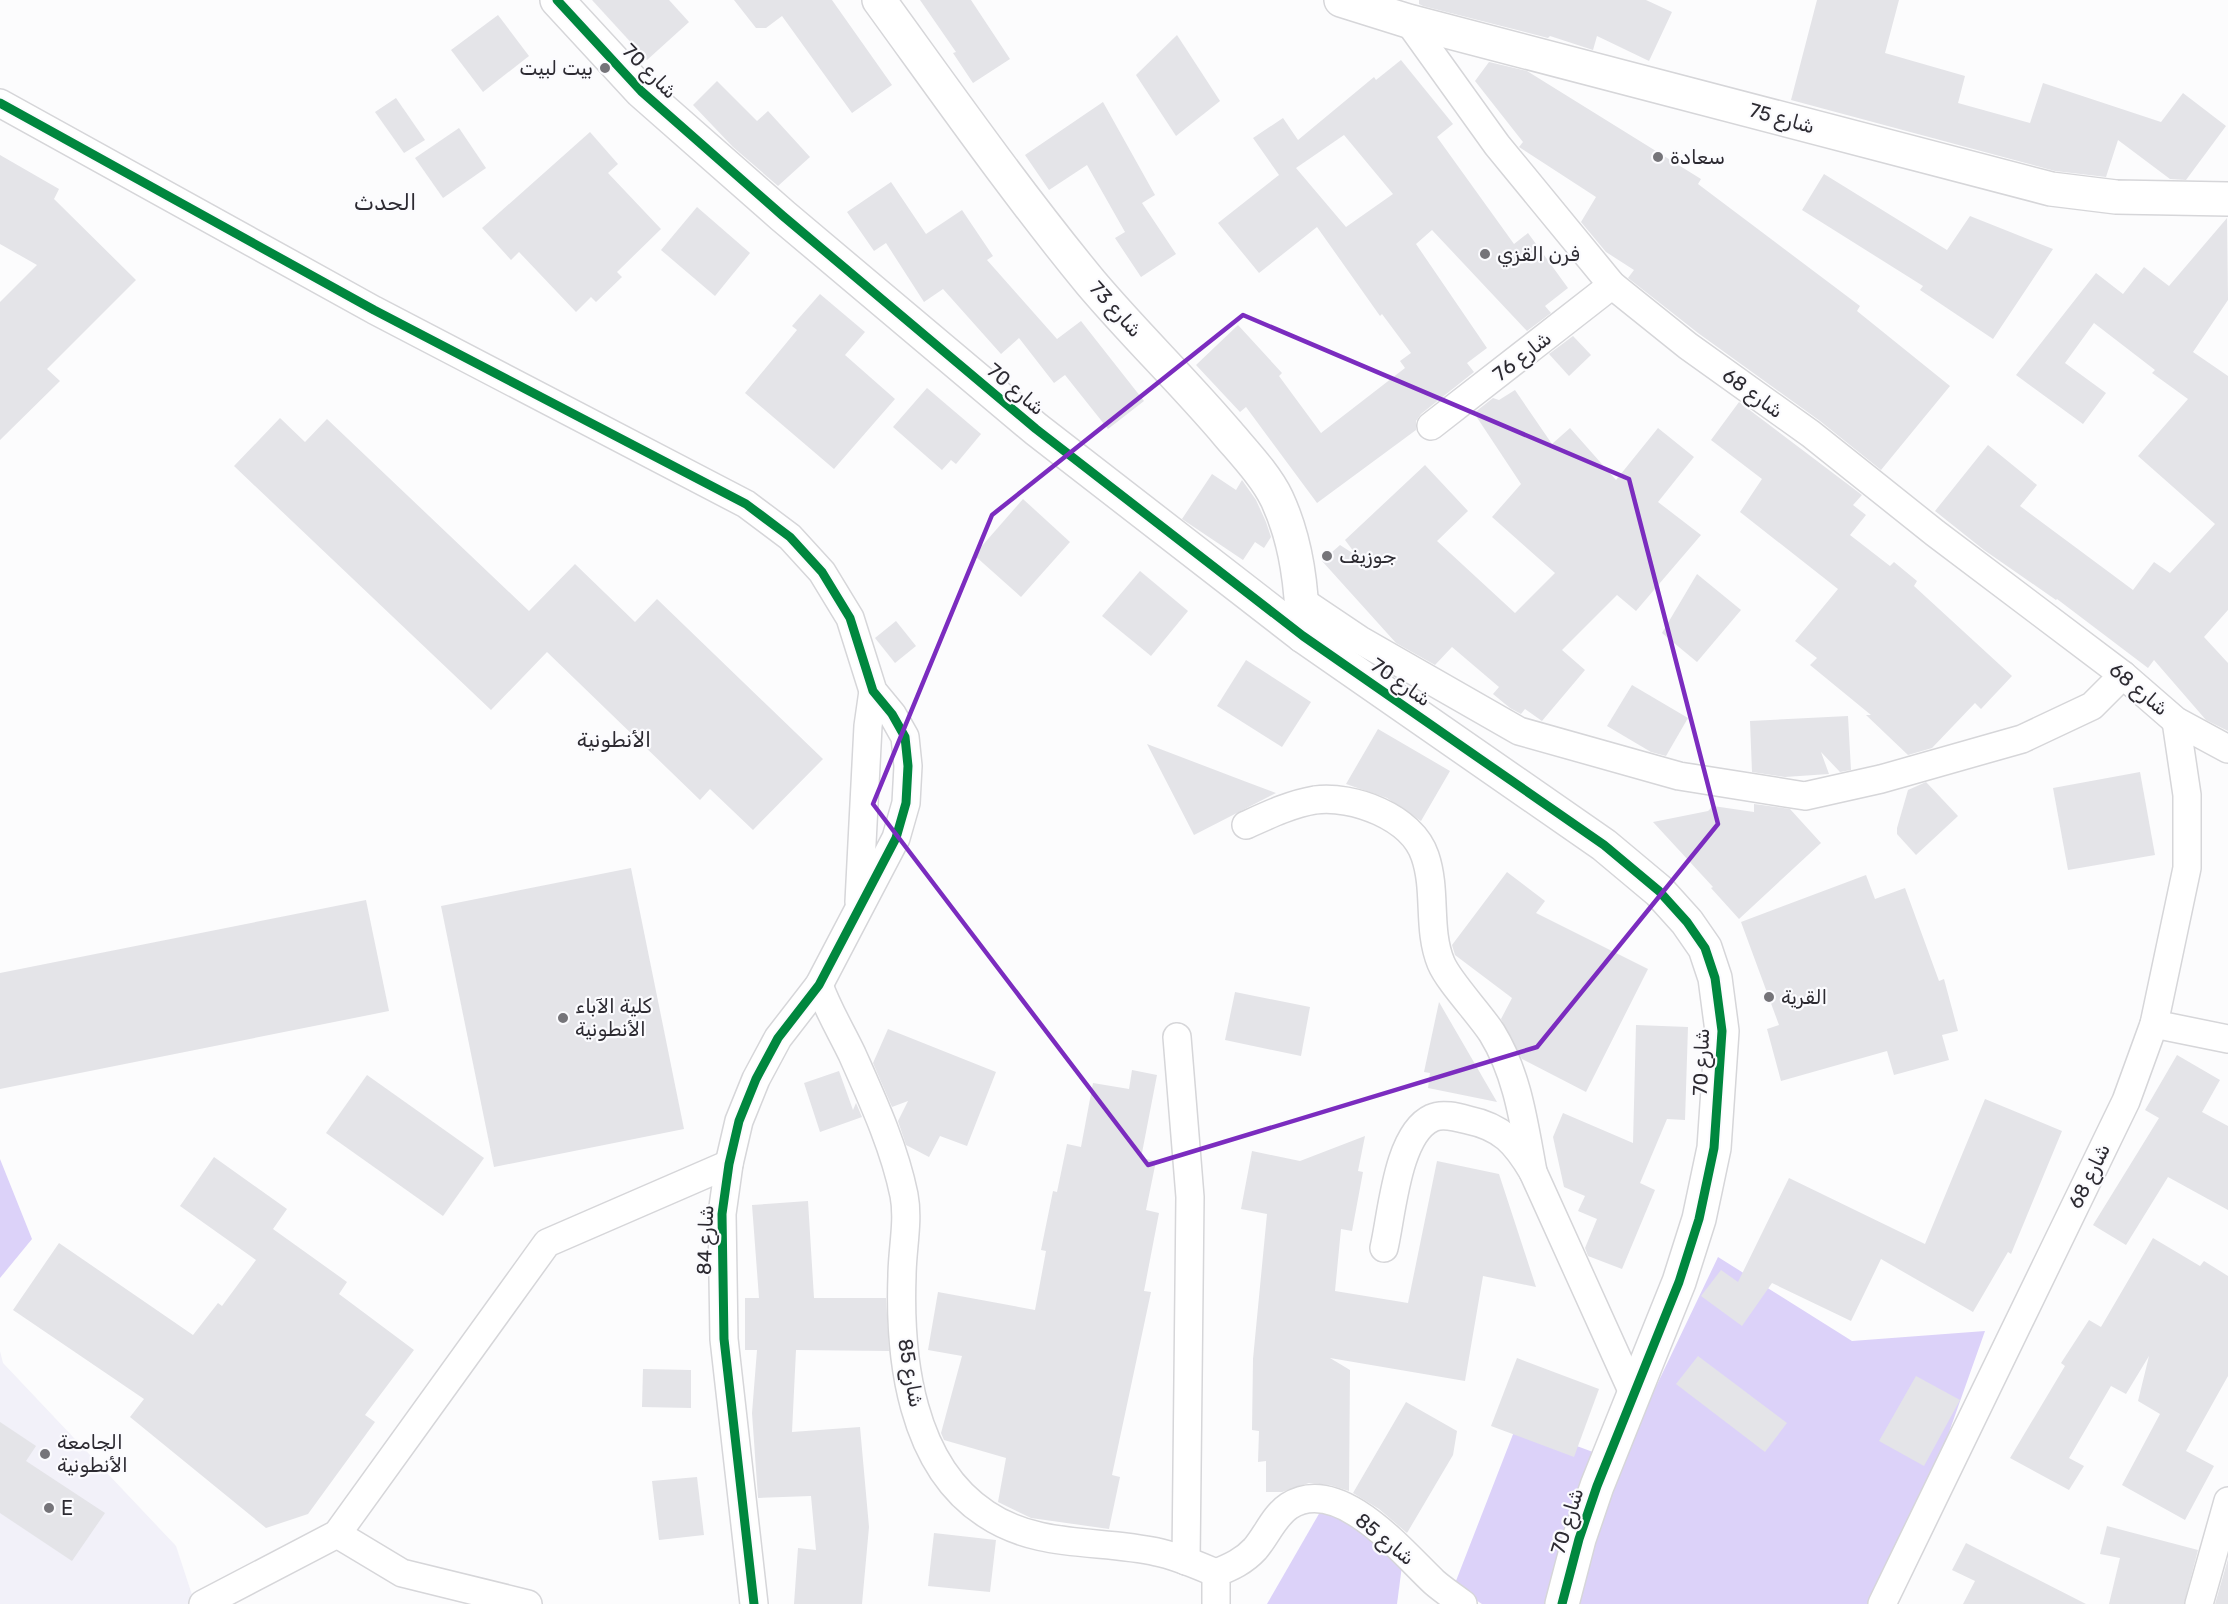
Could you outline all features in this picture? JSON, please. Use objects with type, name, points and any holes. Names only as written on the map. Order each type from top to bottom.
[{"type":"street","name":"شارع 70","points":[[556,0],[641,91],[783,216],[1036,429],[1303,636],[1604,845],[1659,891],[1688,922],[1705,948],[1715,978],[1722,1031],[1714,1148],[1699,1219],[1590,1507],[1562,1604]]},
{"type":"street","name":"شارع 73","points":[[879,0],[1092,284],[1209,412],[1249,459],[1276,497],[1290,536],[1302,601],[1303,636]]},
{"type":"street","name":"شارع 75","points":[[1341,0],[1408,21],[2051,189],[2116,197],[2228,200]]},
{"type":"street","name":"شارع 68","points":[[1408,21],[1497,145],[1612,285],[1688,346],[1810,434],[2123,675],[2176,721],[2187,795],[2187,868],[2154,1024],[2126,1101],[1882,1604]]},
{"type":"street","points":[[0,103],[374,310],[746,504],[790,537],[822,572],[850,618],[873,691],[868,726],[859,909]]},
{"type":"street","name":"شارع 76","points":[[1431,426],[1612,285]]},
{"type":"street","points":[[1302,601],[1360,639],[1519,731],[1679,776],[1805,796],[1881,779],[2022,739],[2092,706],[2123,675]]},
{"type":"street","name":"شارع 84","points":[[754,1604],[724,1339],[722,1214],[729,1164],[739,1121],[756,1079],[778,1038],[819,985],[896,838],[906,803],[908,766],[905,737],[892,714],[873,691]]},
{"type":"street","points":[[2176,721],[2228,749]]},
{"type":"street","points":[[1246,825],[1284,808],[1316,800],[1346,802],[1378,810],[1418,841],[1429,871],[1434,939],[1442,966],[1493,1035],[1516,1085],[1533,1172]]},
{"type":"street","name":"شارع 85","points":[[819,985],[884,1130],[904,1197],[902,1296],[906,1360],[922,1429],[935,1459],[955,1490],[986,1515],[1045,1539],[1157,1552],[1216,1573],[1245,1559],[1289,1506],[1303,1500],[1325,1500],[1377,1526],[1435,1582],[1463,1604]]},
{"type":"street","points":[[2154,1024],[2228,1039]]},
{"type":"street","points":[[1177,1037],[1190,1197],[1186,1561]]},
{"type":"street","points":[[1384,1248],[1403,1158],[1410,1140],[1420,1126],[1433,1117],[1450,1116],[1472,1120],[1495,1129],[1517,1144],[1533,1172],[1634,1395]]},
{"type":"street","points":[[203,1604],[337,1534],[548,1243],[729,1164]]},
{"type":"street","points":[[2199,1604],[2228,1501]]},
{"type":"street","points":[[337,1534],[402,1573],[528,1604]]},
{"type":"street","points":[[1216,1573],[1216,1604]]},
{"type":"highlighted area","points":[[1243,315],[1629,479],[1718,824],[1537,1047],[1148,1165],[873,804],[992,515]]},
{"type":"shaded area","points":[[0,1159],[32,1239],[0,1278]]},
{"type":"shaded area","points":[[1718,1257],[1852,1341],[1985,1331],[1888,1604],[1482,1604],[1454,1586],[1517,1424],[1620,1462]]},
{"type":"shaded area","name":"الجامعة الأنطونية","points":[[0,1351],[3,1363],[176,1546],[195,1604],[0,1604]]},
{"type":"shaded area","points":[[1320,1512],[1405,1543],[1397,1604],[1267,1604]]},
{"type":"building","points":[[592,0],[669,0],[689,22],[647,60]]},
{"type":"building","points":[[734,0],[832,0],[892,85],[852,113],[782,16],[766,28],[756,28]]},
{"type":"building","points":[[920,0],[971,0],[1010,59],[973,83],[953,53],[956,52]]},
{"type":"building","points":[[1419,0],[1646,0],[1672,12],[1649,61],[1597,36],[1593,50],[1550,36],[1548,38],[1423,6],[1419,4]]},
{"type":"building","points":[[1817,0],[1899,0],[1885,53],[1965,76],[1958,103],[2030,123],[2043,83],[2161,122],[2183,93],[2226,126],[2186,180],[2170,179],[2118,140],[2106,177],[2055,171],[1791,100]]},
{"type":"building","points":[[498,15],[529,56],[483,92],[451,50]]},
{"type":"building","points":[[1177,35],[1220,101],[1176,136],[1136,75]]},
{"type":"building","points":[[1401,60],[1453,124],[1437,137],[1514,244],[1528,233],[1568,288],[1545,306],[1551,313],[1527,331],[1432,230],[1416,244],[1487,348],[1467,363],[1474,372],[1421,414],[1416,421],[1416,430],[1317,503],[1246,407],[1240,412],[1196,365],[1238,325],[1282,373],[1279,376],[1321,433],[1405,368],[1400,361],[1411,353],[1382,314],[1380,316],[1317,227],[1259,273],[1218,223],[1279,175],[1253,138],[1283,118],[1298,140],[1374,77],[1376,80]],"holes":[[[1344,135],[1393,194],[1346,227],[1296,168]]]},
{"type":"building","points":[[1489,62],[1527,71],[1701,179],[1698,184],[1860,306],[1857,311],[1950,386],[1881,470],[1820,421],[1698,333],[1628,278],[1634,270],[1606,252],[1581,222],[1596,197],[1519,147],[1523,142],[1475,81]]},
{"type":"building","points":[[717,81],[757,121],[768,111],[810,157],[778,186],[733,147],[693,105]]},
{"type":"building","points":[[396,98],[425,140],[404,153],[375,112]]},
{"type":"building","points":[[1103,102],[1155,195],[1142,203],[1176,254],[1141,277],[1115,238],[1125,232],[1087,165],[1049,190],[1025,155]]},
{"type":"building","points":[[459,128],[486,168],[443,198],[415,158]]},
{"type":"building","points":[[590,132],[618,164],[608,173],[661,229],[617,272],[622,277],[596,302],[591,297],[576,312],[519,252],[511,260],[482,228]]},
{"type":"building","points":[[0,155],[59,189],[54,199],[136,280],[47,369],[60,381],[0,440],[0,302],[37,265],[0,244]]},
{"type":"building","points":[[1824,174],[1947,250],[1970,216],[2053,249],[1993,339],[1920,290],[1923,286],[1802,210]]},
{"type":"building","points":[[891,182],[926,234],[962,210],[993,256],[987,260],[1057,339],[1081,321],[1144,401],[1108,429],[1065,375],[1054,383],[1019,338],[1001,354],[943,289],[924,302],[886,243],[874,251],[847,212]]},
{"type":"building","points":[[697,207],[750,253],[715,296],[661,250]]},
{"type":"building","points":[[2227,218],[2228,300],[2193,352],[2228,376],[2228,610],[2204,637],[2228,663],[2228,731],[2206,720],[2154,660],[2148,668],[2057,599],[1984,550],[1935,511],[1988,445],[2037,485],[2020,506],[2133,590],[2154,562],[2170,573],[2215,524],[2138,456],[2188,399],[2152,373],[2155,370],[2094,323],[2065,363],[2106,393],[2083,424],[2016,375],[2096,273],[2123,294],[2144,267],[2169,286]]},
{"type":"building","points":[[820,294],[865,332],[845,355],[895,399],[834,469],[745,393],[797,330],[792,326]]},
{"type":"building","points":[[1573,336],[1591,355],[1569,376],[1549,354]]},
{"type":"building","points":[[927,388],[981,434],[956,464],[951,460],[942,470],[893,427]]},
{"type":"building","points":[[1515,390],[1552,444],[1570,428],[1616,480],[1658,428],[1694,457],[1658,502],[1701,535],[1636,611],[1617,595],[1562,650],[1585,670],[1542,721],[1525,709],[1521,714],[1510,708],[1493,694],[1499,687],[1452,647],[1435,665],[1396,643],[1322,561],[1340,545],[1357,556],[1345,540],[1425,465],[1468,511],[1437,541],[1515,613],[1555,573],[1492,517],[1521,484],[1474,413],[1493,398],[1499,400]]},
{"type":"building","points":[[1739,402],[1862,495],[1853,505],[1866,515],[1850,535],[1890,566],[1894,562],[1917,581],[1914,586],[2012,676],[1981,709],[1975,703],[1932,748],[1908,755],[1866,715],[1871,715],[1810,665],[1817,658],[1795,641],[1838,589],[1740,512],[1762,479],[1711,440]]},
{"type":"building","points":[[280,418],[305,442],[327,419],[529,611],[575,564],[635,622],[657,599],[823,759],[753,830],[710,789],[700,800],[547,652],[491,710],[234,466]]},
{"type":"building","points":[[1212,474],[1236,490],[1242,480],[1256,500],[1266,522],[1271,537],[1264,548],[1255,542],[1243,560],[1182,519]]},
{"type":"building","points":[[1023,499],[1070,542],[1021,597],[974,555]]},
{"type":"building","points":[[1140,571],[1188,611],[1151,656],[1102,616]]},
{"type":"building","points":[[1697,574],[1741,610],[1697,662],[1662,633]]},
{"type":"building","points":[[896,621],[916,646],[895,663],[875,638]]},
{"type":"building","points":[[1246,660],[1311,702],[1282,747],[1217,706]]},
{"type":"building","points":[[1632,685],[1688,718],[1666,756],[1651,752],[1607,726]]},
{"type":"building","points":[[1848,716],[1851,770],[1840,772],[1821,752],[1829,774],[1785,777],[1752,772],[1750,721]]},
{"type":"building","points":[[1378,729],[1450,771],[1421,821],[1387,798],[1346,784]]},
{"type":"building","points":[[1147,744],[1244,781],[1276,793],[1194,835]]},
{"type":"building","points":[[2140,772],[2155,855],[2068,870],[2053,788]]},
{"type":"building","points":[[1926,782],[1958,816],[1916,855],[1897,834],[1897,828],[1908,790]]},
{"type":"building","points":[[1754,804],[1790,809],[1821,843],[1739,919],[1653,822],[1708,811],[1713,806],[1754,812]]},
{"type":"building","name":"كلية الآباء الأنطونية","points":[[631,868],[684,1129],[494,1167],[441,906]]},
{"type":"building","points":[[1507,872],[1545,901],[1536,913],[1648,969],[1586,1092],[1522,1059],[1501,1019],[1512,998],[1455,955],[1452,945]]},
{"type":"building","points":[[1866,875],[1875,899],[1905,888],[1939,981],[1944,979],[1958,1031],[1942,1035],[1949,1060],[1894,1075],[1887,1051],[1781,1081],[1767,1029],[1779,1025],[1741,922]]},
{"type":"building","points":[[366,900],[389,1011],[0,1089],[0,973]]},
{"type":"building","points":[[1235,992],[1310,1007],[1301,1056],[1225,1040]]},
{"type":"building","points":[[1439,1002],[1497,1102],[1428,1088],[1430,1073],[1424,1072]]},
{"type":"building","points":[[1636,1025],[1688,1027],[1685,1120],[1667,1119],[1640,1183],[1655,1190],[1622,1269],[1588,1256],[1585,1248],[1597,1219],[1578,1211],[1585,1196],[1564,1187],[1553,1137],[1563,1113],[1633,1143]]},
{"type":"building","points":[[888,1029],[996,1072],[967,1146],[940,1136],[929,1157],[906,1145],[898,1121],[908,1101],[892,1107],[873,1063]]},
{"type":"building","points":[[2177,1055],[2220,1080],[2202,1112],[2228,1126],[2228,1210],[2168,1177],[2126,1245],[2093,1225],[2159,1118],[2145,1110]]},
{"type":"building","points":[[1132,1070],[1157,1075],[1141,1158],[1156,1161],[1146,1210],[1159,1213],[1144,1291],[1151,1292],[1112,1475],[1120,1477],[1109,1529],[1031,1518],[998,1502],[1006,1458],[944,1440],[941,1433],[962,1356],[928,1350],[938,1292],[1035,1310],[1046,1251],[1041,1250],[1053,1191],[1057,1192],[1067,1144],[1081,1147],[1093,1083],[1129,1089]]},
{"type":"building","points":[[839,1071],[853,1110],[856,1103],[862,1117],[820,1132],[804,1083]]},
{"type":"building","points":[[367,1075],[484,1158],[443,1216],[326,1133]]},
{"type":"building","points":[[1985,1099],[2062,1131],[2011,1254],[2008,1252],[1973,1312],[1881,1259],[1851,1321],[1772,1283],[1742,1326],[1701,1296],[1721,1270],[1738,1282],[1789,1178],[1925,1244]]},
{"type":"building","points":[[1365,1136],[1358,1171],[1363,1172],[1352,1231],[1341,1229],[1335,1291],[1408,1303],[1437,1161],[1499,1174],[1536,1287],[1483,1276],[1465,1381],[1330,1358],[1350,1370],[1349,1491],[1330,1485],[1309,1483],[1282,1492],[1266,1492],[1266,1461],[1258,1462],[1259,1431],[1252,1430],[1253,1359],[1267,1214],[1241,1209],[1252,1151],[1300,1161]]},
{"type":"building","points":[[214,1157],[287,1209],[273,1229],[347,1282],[339,1294],[414,1350],[365,1415],[375,1422],[308,1514],[266,1528],[130,1417],[144,1399],[13,1310],[59,1243],[193,1335],[218,1303],[222,1306],[256,1260],[180,1206]]},
{"type":"building","points":[[808,1201],[814,1298],[886,1298],[889,1351],[796,1350],[792,1432],[860,1427],[869,1527],[862,1604],[794,1604],[798,1548],[816,1550],[811,1496],[758,1498],[752,1413],[757,1350],[745,1350],[745,1298],[759,1298],[752,1205]]},
{"type":"building","points":[[2153,1238],[2200,1266],[2204,1261],[2228,1276],[2228,1376],[2186,1451],[2214,1466],[2185,1520],[2122,1485],[2160,1414],[2138,1401],[2149,1356],[2126,1394],[2111,1386],[2069,1458],[2084,1466],[2069,1490],[2010,1458],[2065,1366],[2061,1363],[2089,1320],[2101,1327]]},
{"type":"building","points":[[1698,1356],[1787,1423],[1765,1452],[1676,1384]]},
{"type":"building","points":[[1517,1358],[1599,1389],[1574,1457],[1491,1426]]},
{"type":"building","points":[[643,1369],[691,1370],[691,1408],[642,1407]]},
{"type":"building","points":[[1916,1376],[1960,1400],[1924,1466],[1879,1441]]},
{"type":"building","points":[[1406,1402],[1457,1431],[1453,1455],[1407,1533],[1379,1509],[1353,1493]]},
{"type":"building","name":"E","points":[[0,1422],[36,1446],[26,1461],[105,1513],[72,1561],[0,1513]]},
{"type":"building","points":[[697,1477],[704,1535],[659,1540],[652,1481]]},
{"type":"building","points":[[2107,1526],[2198,1550],[2184,1604],[2109,1604],[2120,1558],[2100,1554]]},
{"type":"building","points":[[934,1533],[996,1540],[990,1592],[928,1586]]},
{"type":"building","points":[[1966,1543],[2086,1604],[1963,1604],[1975,1581],[1952,1570]]},
{"type":"building","points":[[2228,1559],[2228,1604],[2215,1604]]},
{"type":"cycle path","points":[[557,0],[641,91],[783,216],[1036,429],[1303,636],[1604,845],[1659,891],[1687,922],[1705,948],[1715,978],[1722,1031],[1714,1148],[1699,1219],[1679,1282],[1597,1486],[1579,1539],[1562,1604]]},
{"type":"cycle path","points":[[0,103],[374,310],[746,504],[790,537],[822,572],[850,618],[873,691],[892,714],[905,737],[908,766],[906,803],[896,838],[819,985],[778,1038],[756,1079],[739,1121],[729,1164],[722,1214],[724,1339],[754,1604]]},
{"type":"place","name":"بيت لبيت","points":[[605,68]]},
{"type":"place","name":"سعادة","points":[[1658,157]]},
{"type":"place","name":"فرن القزي","points":[[1485,254]]},
{"type":"place","name":"جوزيف","points":[[1327,556]]},
{"type":"place","name":"القرية","points":[[1769,997]]},
{"type":"place","name":"كلية الآباء الأنطونية","points":[[563,1018]]},
{"type":"place","name":"الجامعة الأنطونية","points":[[45,1454]]},
{"type":"place","name":"E","points":[[49,1508]]},
{"type":"district","name":"الحدث","points":[[385,202]]},
{"type":"district","name":"الأنطونية","points":[[614,739]]}]
